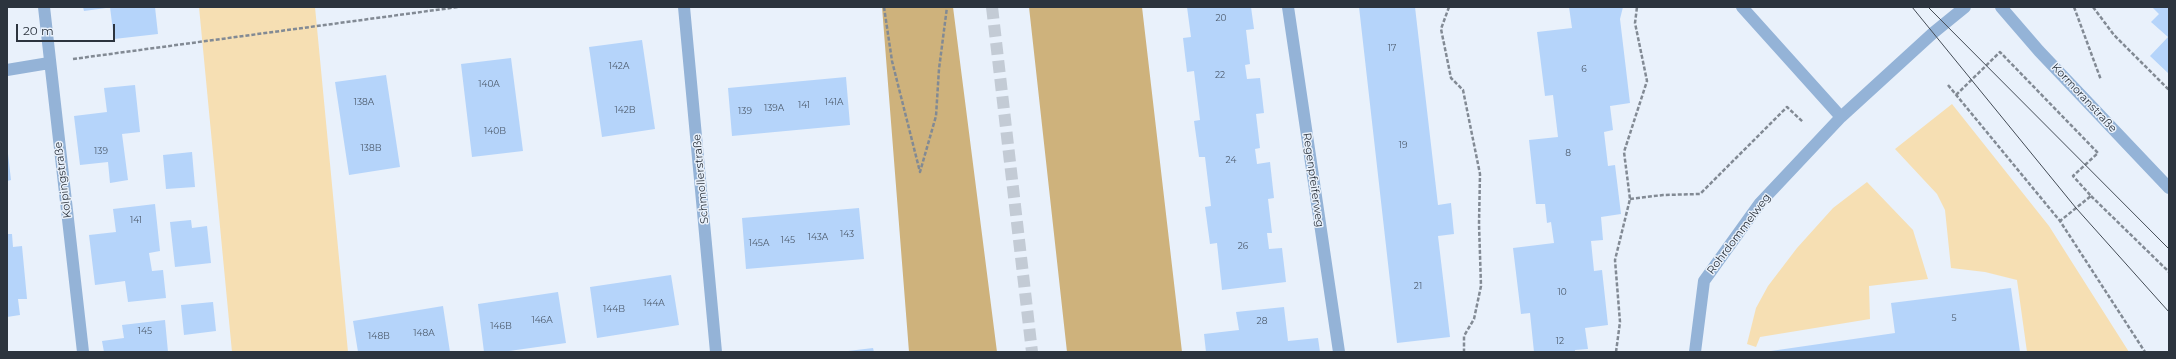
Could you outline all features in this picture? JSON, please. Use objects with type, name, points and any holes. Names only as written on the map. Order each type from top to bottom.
[{"type":"street","name":"Kolpingstraße","points":[[44,7],[49,63],[83,352]]},
{"type":"street","name":"Schmollerstraße","points":[[684,7],[716,352]]},
{"type":"street","name":"Regenpfeiferweg","points":[[1288,7],[1339,352]]},
{"type":"street","points":[[1742,7],[1841,117]]},
{"type":"street","name":"Rohrdommelweg","points":[[1695,352],[1704,281],[1760,203],[1841,117],[1933,33],[1965,7]]},
{"type":"street","name":"Kormoranstraße","points":[[2000,7],[2039,51],[2169,188]]},
{"type":"street","points":[[7,70],[49,63]]},
{"type":"path","points":[[49,63],[458,7]]},
{"type":"path","points":[[884,7],[892,61],[920,172],[936,116],[938,69],[947,7]]},
{"type":"path","points":[[1449,7],[1441,28],[1451,78],[1463,90],[1480,174],[1479,224],[1481,286],[1474,319],[1464,336],[1464,352]]},
{"type":"path","points":[[1616,352],[1620,322],[1615,260],[1630,199],[1624,152],[1647,81],[1635,23],[1637,7]]},
{"type":"path","points":[[2074,7],[2102,85]]},
{"type":"path","points":[[2093,7],[2114,35],[2169,90]]},
{"type":"path","points":[[1956,95],[2000,52],[2098,153],[2073,176],[2091,196],[2169,272]]},
{"type":"path","points":[[1948,85],[2060,221],[2145,352]]},
{"type":"path","points":[[1630,199],[1664,195],[1700,194],[1787,108],[1804,124],[1825,101]]},
{"type":"path","points":[[2060,221],[2091,196]]},
{"type":"shaded area","points":[[199,7],[315,7],[348,352],[232,352]]},
{"type":"shaded area","points":[[882,7],[953,7],[997,352],[909,352]]},
{"type":"shaded area","points":[[1029,7],[1142,7],[1182,352],[1067,352]]},
{"type":"shaded area","points":[[1952,104],[2049,226],[2129,352],[2027,352],[2017,280],[1985,272],[1951,268],[1945,210],[1937,194],[1895,149]]},
{"type":"shaded area","points":[[1867,182],[1913,230],[1928,279],[1869,286],[1870,319],[1760,337],[1756,347],[1747,344],[1756,308],[1768,286],[1797,248],[1833,208]]},
{"type":"building","points":[[83,7],[106,7],[106,8],[84,11]]},
{"type":"building","points":[[110,7],[155,7],[158,34],[114,39]]},
{"type":"building","points":[[1187,7],[1251,7],[1254,29],[1246,30],[1250,64],[1245,65],[1247,79],[1260,78],[1264,113],[1256,114],[1260,148],[1255,149],[1257,164],[1270,162],[1274,198],[1268,199],[1272,233],[1267,233],[1269,249],[1282,248],[1286,282],[1222,290],[1217,243],[1210,244],[1205,207],[1211,206],[1205,157],[1199,157],[1194,121],[1200,120],[1194,71],[1187,72],[1183,38],[1191,37]]},
{"type":"building","points":[[1359,7],[1415,7],[1438,205],[1451,203],[1454,234],[1438,236],[1450,337],[1397,343]]},
{"type":"building","points":[[1569,7],[1623,7],[1620,19],[1630,103],[1610,106],[1613,130],[1604,132],[1608,166],[1615,165],[1621,214],[1601,217],[1603,240],[1591,241],[1594,271],[1602,270],[1608,325],[1585,328],[1588,349],[1575,350],[1575,352],[1534,352],[1530,313],[1521,314],[1513,248],[1554,243],[1551,222],[1547,223],[1545,204],[1536,204],[1529,140],[1558,137],[1553,95],[1545,96],[1537,32],[1572,28]]},
{"type":"building","points":[[2152,7],[2169,7],[2169,74],[2150,56],[2168,37],[2151,22],[2159,14]]},
{"type":"building","points":[[642,40],[655,129],[602,137],[589,47]]},
{"type":"building","points":[[511,58],[523,151],[472,157],[461,64]]},
{"type":"building","points":[[386,75],[400,167],[349,175],[335,82]]},
{"type":"building","points":[[846,77],[850,125],[732,136],[728,88]]},
{"type":"building","points":[[135,85],[140,132],[122,134],[128,180],[110,183],[108,162],[80,165],[74,116],[107,112],[104,88]]},
{"type":"building","points":[[7,145],[11,180],[7,181]]},
{"type":"building","points":[[192,152],[195,187],[166,189],[163,155]]},
{"type":"building","points":[[155,204],[160,251],[149,253],[152,271],[163,270],[166,298],[128,302],[125,281],[95,285],[89,235],[116,232],[113,209]]},
{"type":"building","points":[[859,208],[864,259],[746,269],[742,218]]},
{"type":"building","points":[[191,220],[192,228],[207,226],[211,263],[175,267],[170,222]]},
{"type":"building","points":[[7,234],[12,234],[13,247],[22,246],[27,299],[18,299],[20,315],[7,317]]},
{"type":"building","points":[[671,275],[679,325],[597,338],[590,287]]},
{"type":"building","points":[[2011,288],[2020,352],[1764,352],[1895,333],[1891,303]]},
{"type":"building","points":[[558,292],[566,343],[502,352],[484,352],[478,304]]},
{"type":"building","points":[[213,302],[216,331],[184,335],[181,305]]},
{"type":"building","points":[[443,306],[450,352],[358,352],[353,321]]},
{"type":"building","points":[[1284,307],[1288,341],[1318,338],[1320,352],[1206,352],[1204,334],[1239,330],[1236,312]]},
{"type":"building","points":[[165,320],[168,352],[104,352],[102,341],[124,338],[122,325]]},
{"type":"building","points":[[873,348],[874,352],[848,352],[848,351]]},
{"type":"tunnel","points":[[992,7],[1032,352]]},
{"type":"tram line","points":[[1912,7],[2076,208],[2169,312]]},
{"type":"tram line","points":[[1928,7],[2169,249]]}]
